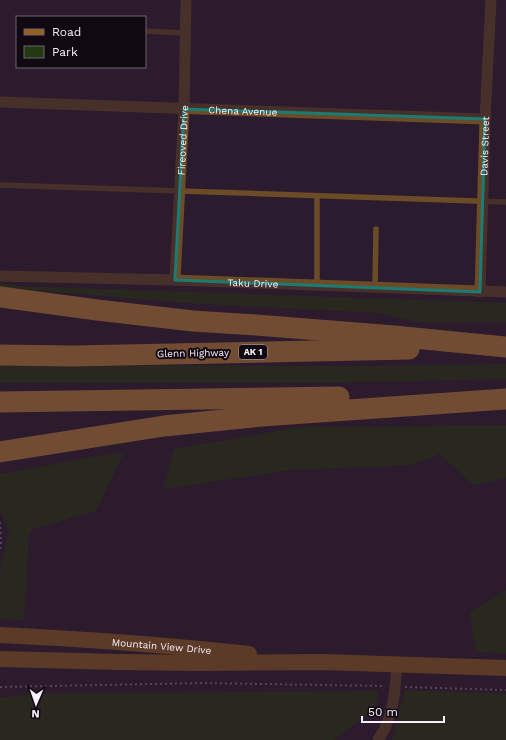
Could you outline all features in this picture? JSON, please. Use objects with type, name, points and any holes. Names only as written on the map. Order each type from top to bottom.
[{"type":"highway","points":[[0,297],[193,321],[386,336],[506,348]]},
{"type":"highway","name":"Glenn Highway","points":[[0,355],[506,348]]},
{"type":"highway","points":[[0,402],[506,395]]},
{"type":"highway","points":[[0,452],[164,426],[202,422],[262,416],[506,399]]},
{"type":"street","name":"Fireoved Drive","points":[[175,280],[184,109],[186,0]]},
{"type":"street","name":"Davis Street","points":[[480,292],[485,119],[491,0]]},
{"type":"street","name":"Chena Avenue","points":[[0,102],[485,119]]},
{"type":"street","name":"Taku Drive","points":[[0,276],[175,280],[506,292]]},
{"type":"street","name":"Mountain View Drive","points":[[0,635],[203,649],[323,662]]},
{"type":"street","name":"Mountain View Drive","points":[[0,659],[199,663],[323,662],[506,668]]},
{"type":"street","points":[[378,740],[391,716],[396,686],[397,664]]},
{"type":"lane","points":[[146,31],[185,33]]},
{"type":"lane","points":[[0,185],[506,202]]},
{"type":"lane","points":[[317,196],[317,285]]},
{"type":"lane","points":[[375,287],[376,229]]},
{"type":"path","points":[[0,522],[0,549]]},
{"type":"path","points":[[0,687],[202,683],[396,686],[506,690]]},
{"type":"highlighted area","points":[[184,109],[485,119],[480,292],[175,280]]},
{"type":"green space","points":[[0,283],[19,286],[506,303],[506,322],[417,322],[379,313],[184,303],[0,287]]},
{"type":"green space","points":[[506,364],[506,379],[318,383],[0,383],[0,365],[394,366]]},
{"type":"green space","points":[[506,425],[506,478],[473,485],[440,454],[411,465],[291,470],[163,489],[174,449],[300,427]]},
{"type":"green space","points":[[115,453],[123,454],[96,511],[31,530],[29,536],[24,620],[0,619],[0,570],[9,532],[0,511],[0,474]]},
{"type":"green space","points":[[506,590],[506,653],[475,652],[470,612]]},
{"type":"green space","points":[[405,690],[506,694],[506,740],[392,740]]},
{"type":"green space","points":[[378,691],[376,708],[334,740],[0,740],[0,698],[31,694]]}]
